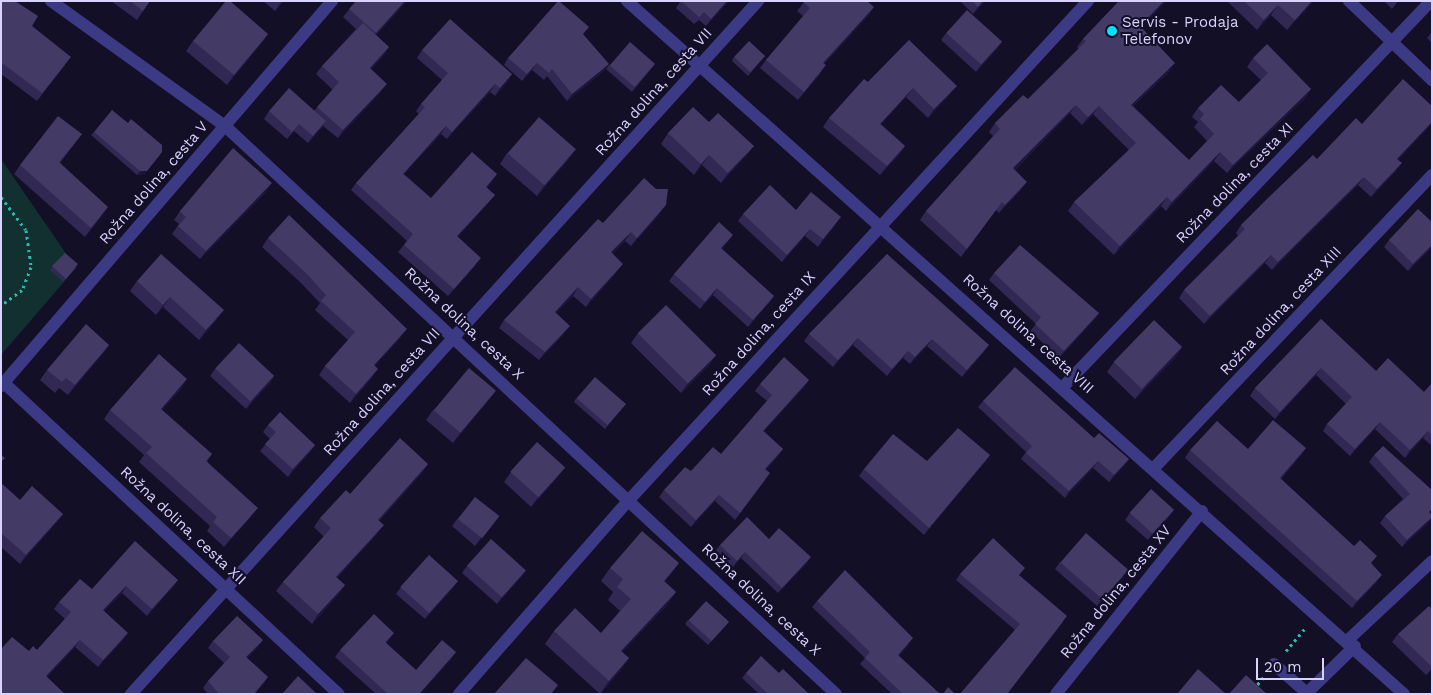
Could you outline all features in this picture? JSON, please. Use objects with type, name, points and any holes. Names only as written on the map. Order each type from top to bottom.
[{"type":"street","name":"Rožna dolina, cesta X","points":[[51,1],[225,126],[630,499],[836,694]]},
{"type":"street","name":"Rožna dolina, cesta V","points":[[2,384],[332,1]]},
{"type":"street","name":"Rožna dolina, cesta VIII","points":[[627,1],[1351,643],[1404,694]]},
{"type":"street","name":"Rožna dolina, cesta VII","points":[[131,694],[758,1]]},
{"type":"street","name":"Rožna dolina, cesta IX","points":[[459,694],[630,499],[1088,1]]},
{"type":"street","points":[[1349,1],[1432,80]]},
{"type":"street","name":"Rožna dolina, cesta XI","points":[[1063,387],[1392,42],[1424,3]]},
{"type":"street","name":"Rožna dolina, cesta XIII","points":[[1154,468],[1432,175]]},
{"type":"street","name":"Rožna dolina, cesta XII","points":[[2,384],[226,588],[339,694]]},
{"type":"street","name":"Rožna dolina, cesta XV","points":[[1056,694],[1202,511]]},
{"type":"street","points":[[1274,664],[1307,693],[1351,643],[1432,560]]},
{"type":"path","points":[[1,196],[26,230],[31,268],[22,290],[1,305]]},
{"type":"green space","points":[[1,159],[76,268],[1,355]]},
{"type":"building","points":[[1,1],[15,1],[38,16],[32,26],[71,57],[42,93],[1,63]]},
{"type":"building","points":[[130,1],[150,1],[143,11]]},
{"type":"building","points":[[226,1],[230,1],[268,34],[234,75],[193,41]]},
{"type":"building","points":[[356,1],[405,1],[376,33],[349,9]]},
{"type":"building","points":[[558,1],[589,27],[583,34],[609,64],[572,94],[552,69],[549,73],[537,63],[527,74],[508,58]]},
{"type":"building","points":[[681,1],[727,1],[711,19],[704,12],[699,17]]},
{"type":"building","points":[[867,1],[874,7],[823,63],[826,65],[804,92],[766,60],[810,8],[803,2]]},
{"type":"building","points":[[972,1],[983,1],[978,7]]},
{"type":"building","points":[[1119,1],[1164,1],[1140,26],[1175,63],[1131,105],[1189,160],[1214,134],[1200,119],[1204,114],[1198,108],[1221,85],[1239,102],[1268,73],[1253,58],[1267,44],[1311,89],[1233,165],[1220,152],[1172,202],[1167,197],[1120,246],[1074,202],[1136,143],[1099,106],[1088,117],[1076,105],[1013,168],[1027,182],[1005,205],[1002,202],[967,249],[926,211],[1000,129],[995,123],[1023,95],[1028,99],[1086,41],[1083,39]]},
{"type":"building","points":[[1244,1],[1312,1],[1295,20],[1278,5],[1264,20]]},
{"type":"building","points":[[967,10],[1002,41],[981,64],[946,33]]},
{"type":"building","points":[[450,19],[512,74],[500,88],[495,84],[452,132],[446,126],[403,174],[431,198],[472,152],[497,174],[486,187],[495,195],[457,236],[481,258],[454,289],[404,245],[413,234],[356,183],[425,107],[421,104],[448,73],[422,50]]},
{"type":"building","points":[[363,23],[389,47],[370,68],[387,84],[343,130],[317,107],[339,82],[322,66]]},
{"type":"building","points":[[909,40],[957,86],[934,109],[913,88],[880,124],[905,146],[887,166],[829,118],[864,79],[868,82]]},
{"type":"building","points":[[749,41],[765,56],[750,72],[734,57]]},
{"type":"building","points":[[630,42],[655,64],[635,87],[610,65]]},
{"type":"building","points":[[1403,79],[1432,106],[1432,122],[1397,159],[1402,163],[1377,189],[1364,177],[1278,262],[1271,255],[1210,316],[1184,290],[1245,229],[1241,225],[1269,197],[1313,155],[1317,159],[1356,118],[1362,124]]},
{"type":"building","points":[[289,88],[326,121],[313,136],[299,124],[292,132],[269,111]]},
{"type":"building","points":[[693,107],[709,122],[718,113],[754,146],[728,173],[709,155],[701,164],[668,133]]},
{"type":"building","points":[[112,110],[128,123],[131,119],[162,145],[162,152],[147,171],[140,171],[94,132]]},
{"type":"building","points":[[58,116],[82,134],[59,162],[108,207],[91,228],[20,165]]},
{"type":"building","points":[[539,117],[576,149],[544,185],[508,153]]},
{"type":"building","points":[[233,148],[272,183],[206,251],[178,226],[186,217],[180,211]]},
{"type":"building","points":[[644,178],[656,189],[668,189],[666,205],[637,238],[631,232],[611,252],[623,264],[591,299],[578,287],[555,312],[570,326],[545,352],[504,320],[598,219],[603,223]]},
{"type":"building","points":[[770,185],[796,210],[811,192],[841,217],[823,239],[810,229],[787,255],[743,214]]},
{"type":"building","points":[[1418,209],[1432,222],[1432,245],[1413,264],[1389,240]]},
{"type":"building","points":[[289,215],[407,329],[374,365],[378,369],[356,394],[325,366],[355,332],[321,301],[326,295],[307,274],[268,238]]},
{"type":"building","points":[[719,222],[733,235],[721,248],[774,296],[753,320],[717,288],[705,302],[674,274]]},
{"type":"building","points":[[1020,245],[1099,313],[1064,351],[1035,324],[1041,317],[994,273]]},
{"type":"building","points":[[65,253],[78,264],[66,279],[52,266]]},
{"type":"building","points":[[161,254],[224,310],[206,330],[170,297],[163,305],[137,281]]},
{"type":"building","points":[[887,254],[989,345],[967,370],[932,339],[915,357],[908,351],[892,369],[858,338],[838,360],[809,334]]},
{"type":"building","points":[[666,305],[716,355],[688,383],[638,333]]},
{"type":"building","points":[[1321,319],[1376,371],[1388,358],[1424,392],[1432,383],[1432,435],[1428,431],[1410,450],[1380,422],[1355,449],[1327,424],[1352,397],[1321,368],[1280,412],[1255,388]]},
{"type":"building","points":[[1154,320],[1182,347],[1142,389],[1114,362]]},
{"type":"building","points":[[86,324],[109,345],[75,385],[66,378],[62,382],[47,370]]},
{"type":"building","points":[[239,343],[274,376],[250,401],[215,369]]},
{"type":"building","points":[[159,354],[187,379],[161,409],[212,454],[206,461],[258,508],[231,538],[213,522],[217,517],[146,453],[152,447],[110,410]]},
{"type":"building","points":[[784,357],[809,380],[763,431],[783,449],[765,469],[770,473],[740,513],[719,495],[696,520],[664,490],[685,467],[691,471],[713,447],[721,454],[772,395],[760,384]]},
{"type":"building","points":[[1015,367],[1094,438],[1099,433],[1129,459],[1114,475],[1098,461],[1069,491],[1026,453],[1032,446],[983,401]]},
{"type":"building","points":[[469,368],[496,390],[460,433],[434,410]]},
{"type":"building","points":[[595,377],[626,404],[608,425],[577,398]]},
{"type":"building","points":[[280,412],[315,445],[293,469],[265,444],[276,432],[268,425]]},
{"type":"building","points":[[1273,420],[1306,448],[1280,478],[1354,546],[1360,540],[1377,556],[1371,563],[1382,575],[1357,601],[1190,450],[1217,421],[1248,449]]},
{"type":"building","points":[[958,428],[990,455],[929,528],[864,469],[893,434],[927,461]]},
{"type":"building","points":[[400,438],[428,464],[378,520],[384,525],[336,577],[345,585],[318,614],[283,582],[331,528],[320,518],[346,490],[350,494]]},
{"type":"building","points":[[537,442],[565,467],[538,497],[510,472]]},
{"type":"building","points":[[1383,446],[1432,490],[1432,509],[1429,512],[1432,517],[1407,540],[1385,516],[1410,494],[1374,455]]},
{"type":"building","points":[[1,483],[20,500],[32,486],[63,514],[26,555],[1,533]]},
{"type":"building","points":[[1151,489],[1174,510],[1153,534],[1130,513]]},
{"type":"building","points":[[475,497],[499,516],[482,538],[458,519]]},
{"type":"building","points":[[747,517],[769,539],[779,528],[811,557],[782,588],[745,552],[737,561],[720,545]]},
{"type":"building","points":[[642,531],[679,563],[664,581],[676,592],[621,651],[629,658],[609,681],[554,631],[575,608],[601,633],[631,599],[617,587],[623,579],[610,568]]},
{"type":"building","points":[[1086,533],[1128,570],[1103,599],[1060,562]]},
{"type":"building","points":[[993,538],[1025,568],[1019,575],[1067,616],[1007,694],[960,694],[1020,624],[960,574]]},
{"type":"building","points":[[491,539],[526,570],[502,597],[467,566]]},
{"type":"building","points":[[135,541],[178,580],[152,609],[126,586],[103,610],[128,633],[103,660],[80,640],[46,676],[65,694],[1,694],[1,649],[12,637],[29,651],[33,646],[37,650],[71,612],[59,602],[80,579],[92,589]]},
{"type":"building","points":[[429,555],[458,581],[429,613],[400,587]]},
{"type":"building","points":[[845,570],[913,638],[898,655],[940,694],[903,694],[865,658],[870,652],[817,601]]},
{"type":"building","points":[[706,601],[729,622],[712,641],[689,620]]},
{"type":"building","points":[[1429,606],[1432,609],[1432,667],[1398,634]]},
{"type":"building","points":[[374,614],[394,633],[385,642],[416,670],[442,640],[456,652],[419,694],[388,694],[340,650]]},
{"type":"building","points":[[237,616],[263,640],[246,657],[268,677],[254,694],[219,694],[208,681],[230,657],[213,641]]},
{"type":"building","points":[[761,656],[779,673],[783,669],[809,694],[768,694],[746,673]]},
{"type":"building","points":[[526,658],[558,685],[551,694],[494,694]]},
{"type":"building","points":[[1198,669],[1226,694],[1177,694]]},
{"type":"building","points":[[1246,675],[1267,694],[1229,694]]},
{"type":"building","points":[[298,676],[317,694],[282,694]]},
{"type":"building","points":[[948,687],[955,694],[943,694]]},
{"type":"place","name":"Servis - Prodaja Telefonov","points":[[1112,31]]}]
